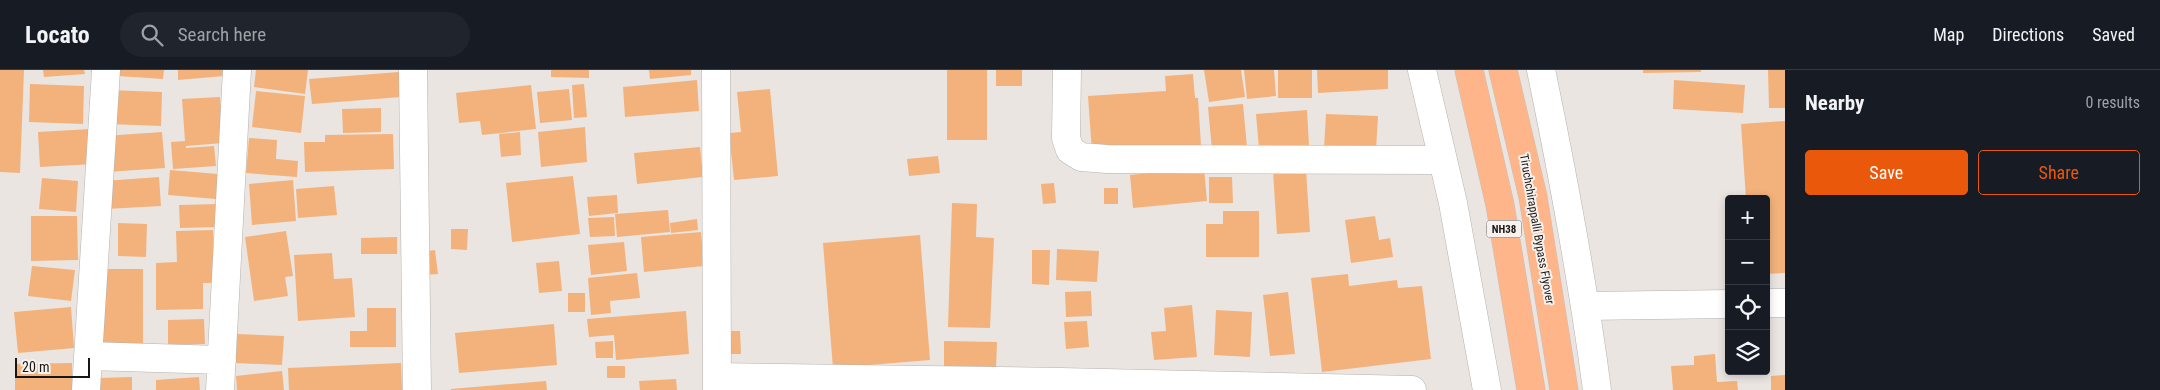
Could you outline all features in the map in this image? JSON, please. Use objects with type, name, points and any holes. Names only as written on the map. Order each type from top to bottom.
[{"type":"highway","name":"NH38","points":[[1469,70],[1500,205],[1530,390]]},
{"type":"highway","name":"Tiruchchirappalli Bypass Flyover","points":[[1503,70],[1533,197],[1564,390]]},
{"type":"street","points":[[86,390],[106,70]]},
{"type":"street","points":[[220,390],[237,70]]},
{"type":"street","points":[[413,70],[417,390]]},
{"type":"street","points":[[716,70],[717,383],[1412,390]]},
{"type":"street","points":[[1067,70],[1066,138],[1070,150],[1081,157],[1108,159],[1442,160]]},
{"type":"street","points":[[1422,70],[1453,202],[1487,390]]},
{"type":"street","points":[[1542,70],[1567,193],[1586,306],[1597,390]]},
{"type":"street","points":[[1770,303],[1785,303]]},
{"type":"street","points":[[1586,306],[1725,304]]},
{"type":"street","points":[[88,356],[222,360]]},
{"type":"building","points":[[0,70],[24,70],[20,173],[0,172]]},
{"type":"building","points":[[43,70],[84,70],[85,74],[44,77]]},
{"type":"building","points":[[118,70],[164,70],[163,79],[118,76]]},
{"type":"building","points":[[178,70],[224,70],[224,76],[178,80]]},
{"type":"building","points":[[256,70],[308,70],[305,94],[254,87]]},
{"type":"building","points":[[551,70],[589,70],[589,78],[551,77]]},
{"type":"building","points":[[649,70],[691,70],[691,75],[650,79]]},
{"type":"building","points":[[947,70],[987,70],[987,140],[947,140]]},
{"type":"building","points":[[996,70],[1022,70],[1022,86],[996,86]]},
{"type":"building","points":[[1204,70],[1241,70],[1245,97],[1209,102]]},
{"type":"building","points":[[1244,70],[1274,70],[1276,96],[1247,99]]},
{"type":"building","points":[[1278,70],[1312,70],[1312,98],[1278,98]]},
{"type":"building","points":[[1317,70],[1388,70],[1388,89],[1318,93]]},
{"type":"building","points":[[1643,70],[1701,70],[1701,72],[1643,73]]},
{"type":"building","points":[[1768,70],[1785,70],[1785,108],[1769,108]]},
{"type":"building","points":[[399,72],[401,97],[312,104],[309,79]]},
{"type":"building","points":[[1193,74],[1195,98],[1198,98],[1201,146],[1092,152],[1088,96],[1166,91],[1165,76]]},
{"type":"building","points":[[697,80],[699,111],[625,117],[623,87]]},
{"type":"building","points":[[1674,80],[1745,85],[1743,113],[1673,109]]},
{"type":"building","points":[[30,84],[84,86],[83,124],[29,122]]},
{"type":"building","points":[[584,84],[587,117],[574,118],[572,85]]},
{"type":"building","points":[[531,85],[536,129],[482,135],[480,121],[459,123],[456,93]]},
{"type":"building","points":[[569,89],[572,120],[540,123],[537,92]]},
{"type":"building","points":[[770,89],[778,176],[734,180],[729,133],[741,132],[737,92]]},
{"type":"building","points":[[108,90],[162,92],[161,126],[107,124]]},
{"type":"building","points":[[256,91],[305,96],[301,133],[252,127]]},
{"type":"building","points":[[220,97],[223,143],[186,146],[186,148],[214,146],[216,166],[173,169],[171,142],[185,141],[182,99]]},
{"type":"building","points":[[1243,104],[1247,147],[1212,150],[1208,107]]},
{"type":"building","points":[[381,108],[381,132],[343,133],[342,109]]},
{"type":"building","points":[[1307,110],[1309,145],[1259,149],[1256,114]]},
{"type":"building","points":[[1326,114],[1378,116],[1376,150],[1324,148]]},
{"type":"building","points":[[1785,121],[1785,273],[1770,274],[1770,195],[1746,195],[1741,124]]},
{"type":"building","points":[[585,127],[587,162],[541,167],[538,132]]},
{"type":"building","points":[[90,129],[93,164],[40,167],[38,132]]},
{"type":"building","points":[[162,132],[165,168],[108,172],[104,136]]},
{"type":"building","points":[[520,132],[521,155],[501,157],[499,134]]},
{"type":"building","points":[[393,134],[394,169],[305,172],[304,142],[325,142],[325,135]]},
{"type":"building","points":[[249,138],[277,140],[276,159],[298,161],[297,177],[246,173]]},
{"type":"building","points":[[700,147],[703,177],[637,184],[634,153]]},
{"type":"building","points":[[938,156],[940,173],[909,176],[907,159]]},
{"type":"building","points":[[1204,168],[1207,201],[1133,208],[1130,175]]},
{"type":"building","points":[[1306,169],[1310,232],[1277,234],[1273,171]]},
{"type":"building","points":[[170,170],[218,174],[216,199],[168,195]]},
{"type":"building","points":[[573,176],[580,234],[512,242],[506,183]]},
{"type":"building","points":[[159,177],[161,206],[106,209],[104,181]]},
{"type":"building","points":[[1209,177],[1232,177],[1233,203],[1209,203]]},
{"type":"building","points":[[42,178],[78,181],[76,212],[39,209]]},
{"type":"building","points":[[293,180],[296,221],[252,225],[249,184]]},
{"type":"building","points":[[1054,183],[1056,203],[1043,204],[1041,184]]},
{"type":"building","points":[[334,186],[337,215],[298,218],[296,189]]},
{"type":"building","points":[[1104,188],[1118,188],[1118,204],[1104,204]]},
{"type":"building","points":[[617,195],[618,213],[589,216],[587,197]]},
{"type":"building","points":[[952,203],[977,204],[976,237],[994,238],[990,328],[948,327]]},
{"type":"building","points":[[219,204],[219,227],[180,228],[179,205]]},
{"type":"building","points":[[668,210],[670,232],[617,237],[615,214]]},
{"type":"building","points":[[1223,211],[1259,211],[1259,257],[1206,257],[1206,224],[1223,224]]},
{"type":"building","points":[[31,216],[77,216],[78,260],[31,261]]},
{"type":"building","points":[[1375,216],[1379,240],[1390,238],[1393,257],[1351,263],[1345,220]]},
{"type":"building","points":[[614,217],[615,236],[590,237],[588,218]]},
{"type":"building","points":[[697,219],[698,230],[671,233],[670,223]]},
{"type":"building","points":[[118,223],[147,224],[146,257],[118,256]]},
{"type":"building","points":[[451,229],[468,229],[467,250],[451,249]]},
{"type":"building","points":[[213,230],[214,283],[203,283],[203,309],[156,310],[156,263],[177,262],[176,231]]},
{"type":"building","points":[[286,231],[293,276],[285,277],[288,296],[254,301],[245,237]]},
{"type":"building","points":[[701,232],[704,266],[644,272],[641,237]]},
{"type":"building","points":[[920,235],[930,360],[833,368],[823,243]]},
{"type":"building","points":[[397,237],[397,254],[361,254],[361,238]]},
{"type":"building","points":[[624,242],[627,271],[591,275],[588,245]]},
{"type":"building","points":[[1057,249],[1099,251],[1097,282],[1056,280]]},
{"type":"building","points":[[435,250],[438,274],[423,275],[420,252]]},
{"type":"building","points":[[1032,250],[1050,250],[1049,285],[1032,284]]},
{"type":"building","points":[[332,253],[334,279],[352,278],[355,317],[298,321],[294,255]]},
{"type":"building","points":[[559,261],[562,291],[539,293],[536,263]]},
{"type":"building","points":[[32,266],[75,270],[71,301],[28,296]]},
{"type":"building","points":[[106,269],[143,269],[143,346],[99,346],[99,293],[106,293]]},
{"type":"building","points":[[637,273],[640,298],[610,301],[611,313],[591,315],[588,278]]},
{"type":"building","points":[[1348,274],[1349,286],[1397,280],[1398,288],[1422,286],[1431,359],[1322,372],[1311,278]]},
{"type":"building","points":[[1091,291],[1092,316],[1066,317],[1065,292]]},
{"type":"building","points":[[1288,292],[1295,354],[1270,356],[1263,295]]},
{"type":"building","points":[[568,293],[585,293],[585,312],[568,312]]},
{"type":"building","points":[[1192,305],[1197,357],[1154,360],[1151,332],[1166,331],[1164,308]]},
{"type":"building","points":[[71,307],[74,348],[18,353],[14,312]]},
{"type":"building","points":[[367,308],[396,308],[396,347],[350,347],[350,331],[367,331]]},
{"type":"building","points":[[1216,310],[1252,312],[1250,357],[1214,355]]},
{"type":"building","points":[[686,311],[689,354],[616,360],[614,335],[589,337],[587,319]]},
{"type":"building","points":[[204,319],[205,344],[168,345],[168,320]]},
{"type":"building","points":[[1087,321],[1089,347],[1066,349],[1064,322]]},
{"type":"building","points":[[554,324],[557,365],[459,373],[455,333]]},
{"type":"building","points":[[724,331],[740,331],[741,354],[725,354]]},
{"type":"building","points":[[236,334],[284,336],[282,365],[235,363]]},
{"type":"building","points":[[613,341],[613,358],[596,358],[595,342]]},
{"type":"building","points":[[944,341],[997,342],[996,370],[944,369]]},
{"type":"building","points":[[1715,354],[1717,382],[1737,381],[1738,390],[1673,390],[1671,366],[1694,365],[1694,356]]},
{"type":"building","points":[[72,363],[72,390],[15,390],[15,364]]},
{"type":"building","points":[[401,363],[402,390],[289,390],[288,368]]},
{"type":"building","points":[[607,366],[625,366],[625,378],[607,378]]},
{"type":"building","points":[[282,371],[284,390],[237,390],[236,376]]},
{"type":"building","points":[[1785,375],[1785,390],[1771,390],[1771,376]]},
{"type":"building","points":[[132,377],[132,390],[98,390],[98,378]]},
{"type":"building","points":[[199,377],[200,390],[156,390],[156,380]]},
{"type":"building","points":[[676,379],[677,390],[640,390],[639,381]]},
{"type":"building","points":[[546,381],[547,390],[451,390],[451,389]]}]
